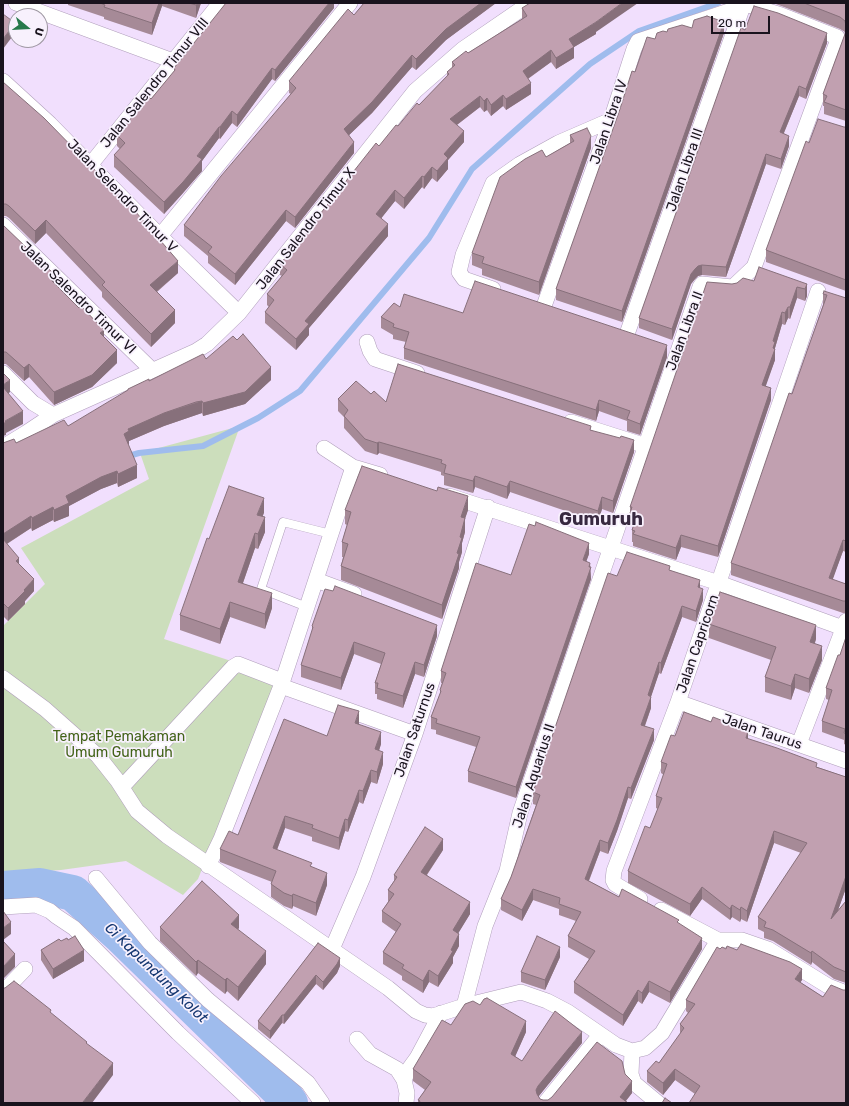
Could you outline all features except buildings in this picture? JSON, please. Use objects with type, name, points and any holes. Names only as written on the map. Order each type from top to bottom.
[{"type":"street","points":[[16,3],[173,61]]},
{"type":"street","name":"Jalan Salendro Timur VIII","points":[[91,164],[220,3]]},
{"type":"street","points":[[160,236],[350,3]]},
{"type":"street","name":"Jalan Salendro Timur X","points":[[3,447],[53,415],[202,347],[216,336],[239,313],[415,91],[463,49],[530,3]]},
{"type":"street","name":"Jalan Libra II","points":[[610,548],[701,285],[732,287],[754,267],[810,118],[838,38],[835,35],[752,6],[742,4]]},
{"type":"street","name":"Jalan Libra IV","points":[[559,311],[536,304],[611,120],[638,41],[742,4]]},
{"type":"street","name":"Jalan Libra III","points":[[627,334],[742,4]]},
{"type":"street","name":"Jalan Selendro Timur V","points":[[3,81],[91,164],[160,236],[239,313]]},
{"type":"street","points":[[810,118],[824,123]]},
{"type":"street","points":[[508,294],[464,279],[459,272],[463,256],[493,183],[520,164],[558,143],[611,120]]},
{"type":"street","name":"Jalan Salendro Timur VI","points":[[3,225],[152,370]]},
{"type":"street","points":[[754,267],[768,273]]},
{"type":"street","name":"Jalan Capricorn","points":[[718,940],[619,888],[613,880],[614,871],[678,702],[719,583],[825,293],[804,286]]},
{"type":"street","points":[[612,329],[642,339]]},
{"type":"street","points":[[367,342],[375,359],[428,376]]},
{"type":"street","points":[[663,346],[678,351]]},
{"type":"street","points":[[3,373],[34,403],[53,415]]},
{"type":"street","points":[[555,417],[645,446]]},
{"type":"street","points":[[324,448],[353,467],[390,478]]},
{"type":"street","points":[[208,866],[221,839],[281,684],[353,467]]},
{"type":"street","points":[[435,492],[488,507],[845,625],[840,652],[799,744]]},
{"type":"street","name":"Jalan Saturnus","points":[[332,949],[363,877],[414,734],[488,507]]},
{"type":"street","name":"Jalan Aquarius II","points":[[464,1006],[484,926],[507,871],[520,813],[610,548]]},
{"type":"street","points":[[316,580],[367,600]]},
{"type":"street","points":[[433,625],[448,631]]},
{"type":"street","points":[[122,787],[233,667],[238,664],[281,684],[414,734]]},
{"type":"street","points":[[3,678],[45,709],[98,756],[122,787],[137,811],[167,836],[208,866],[388,988],[416,1011],[425,1015],[433,1016],[464,1006],[521,992],[568,1012],[600,1035],[616,1045],[632,1052],[645,1048],[662,1033],[718,940],[742,940],[768,949],[828,986],[846,993]]},
{"type":"street","name":"Jalan Taurus","points":[[678,702],[846,761]]},
{"type":"street","points":[[96,878],[150,944],[208,1000],[308,1083],[322,1103]]},
{"type":"street","points":[[3,907],[36,905],[50,910],[74,928],[178,1033],[253,1103]]},
{"type":"street","points":[[3,992],[25,969]]},
{"type":"street","points":[[404,1080],[442,1013]]},
{"type":"street","points":[[545,1103],[600,1035]]},
{"type":"street","points":[[357,1039],[370,1054],[397,1070],[404,1080],[407,1093],[406,1103]]},
{"type":"street","points":[[632,1052],[631,1074],[634,1083],[658,1103]]},
{"type":"lane","points":[[307,607],[261,589],[278,537],[283,522],[331,534]]},
{"type":"green space","name":"Tempat Pemakaman Umum Gumuruh","points":[[240,426],[164,639],[280,677],[198,879],[183,895],[126,861],[61,870],[3,874],[3,626],[45,584],[21,548],[149,479],[140,453]]},
{"type":"waterway","points":[[125,457],[139,453],[203,446],[258,418],[300,391],[429,238],[472,169],[590,64],[639,31],[718,3]]},
{"type":"waterway","name":"Ci Kapundung Kolot","points":[[3,889],[40,886],[73,893],[121,936],[284,1095],[290,1103]]},
{"type":"district","name":"Gumuruh","points":[[601,520]]}]
